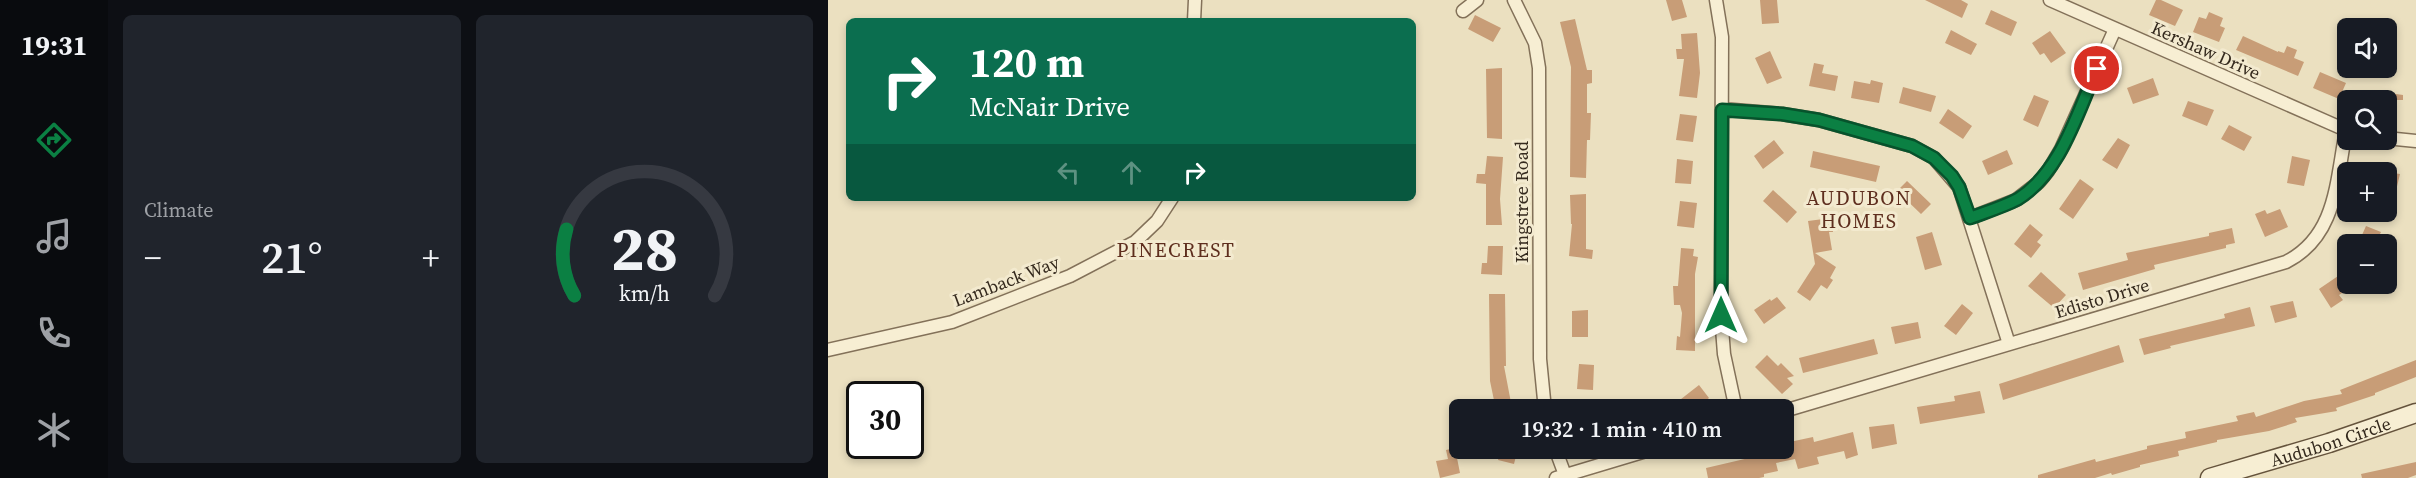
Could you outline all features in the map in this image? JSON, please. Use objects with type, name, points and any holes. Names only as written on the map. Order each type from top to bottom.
[{"type":"street","points":[[1194,18],[1195,0]]},
{"type":"street","points":[[1463,11],[1477,0]]},
{"type":"street","name":"Kingstree Road","points":[[1514,0],[1535,43],[1539,68],[1540,359],[1544,399]]},
{"type":"street","points":[[1716,0],[1722,36],[1722,329],[1728,378],[1733,399]]},
{"type":"street","name":"Kershaw Drive","points":[[2050,0],[2337,127]]},
{"type":"street","points":[[1970,218],[2016,200],[2039,182],[2048,171],[2061,149],[2115,29]]},
{"type":"street","points":[[1722,110],[1782,114],[1819,120],[1912,146],[1934,158],[1952,176],[1959,187],[2009,344]]},
{"type":"street","points":[[2397,139],[2416,141]]},
{"type":"street","name":"Edisto Drive","points":[[1794,408],[2275,266],[2296,257],[2314,242],[2327,222],[2343,150]]},
{"type":"street","name":"Lamback Way","points":[[828,350],[952,322],[1070,276],[1135,242],[1157,221],[1170,201]]},
{"type":"street","name":"Audubon Circle","points":[[2220,476],[2329,443],[2416,412]]},
{"type":"street","points":[[1557,459],[1560,477],[1620,459]]},
{"type":"building","points":[[1666,0],[1682,0],[1687,17],[1672,21]]},
{"type":"building","points":[[1760,0],[1777,0],[1779,23],[1762,24]]},
{"type":"building","points":[[1925,0],[1961,0],[1968,4],[1962,18]]},
{"type":"building","points":[[2156,0],[2183,10],[2175,26],[2149,15]]},
{"type":"building","points":[[1991,10],[2017,22],[2011,36],[1985,24]]},
{"type":"building","points":[[2209,12],[2223,18],[2220,26],[2225,28],[2219,42],[2193,32],[2199,17],[2206,19]]},
{"type":"building","points":[[1475,15],[1501,28],[1493,42],[1468,29]]},
{"type":"building","points":[[1575,19],[1587,70],[1592,70],[1592,83],[1587,84],[1587,113],[1591,113],[1590,140],[1587,140],[1586,178],[1570,177],[1571,67],[1560,22]]},
{"type":"building","points":[[1951,30],[1977,44],[1971,55],[1945,43]]},
{"type":"building","points":[[2050,31],[2066,53],[2051,63],[2044,53],[2040,55],[2032,43]]},
{"type":"building","points":[[1697,33],[1700,73],[1697,98],[1679,96],[1684,59],[1677,59],[1676,49],[1682,49],[1681,34]]},
{"type":"building","points":[[2243,36],[2278,52],[2284,53],[2287,46],[2297,50],[2294,58],[2304,62],[2298,76],[2236,50]]},
{"type":"building","points":[[1770,51],[1782,78],[1767,84],[1755,58]]},
{"type":"building","points":[[1814,63],[1824,65],[1822,73],[1838,76],[1835,91],[1809,86]]},
{"type":"building","points":[[1502,68],[1502,139],[1487,138],[1486,69]]},
{"type":"building","points":[[2320,72],[2346,83],[2343,90],[2337,90],[2337,98],[2313,88]]},
{"type":"building","points":[[2153,78],[2159,95],[2133,104],[2127,88]]},
{"type":"building","points":[[1871,80],[1883,83],[1879,103],[1851,98],[1854,81],[1870,84]]},
{"type":"building","points":[[1903,87],[1936,96],[1931,112],[1899,103]]},
{"type":"building","points":[[2397,94],[2403,95],[2403,100],[2397,100]]},
{"type":"building","points":[[2034,95],[2049,101],[2038,127],[2023,120]]},
{"type":"building","points":[[2188,101],[2214,110],[2207,126],[2182,116]]},
{"type":"building","points":[[1948,109],[1972,126],[1963,139],[1939,123]]},
{"type":"building","points":[[1680,114],[1697,116],[1693,142],[1676,140]]},
{"type":"building","points":[[2229,125],[2252,137],[2244,151],[2221,139]]},
{"type":"building","points":[[2118,138],[2130,145],[2117,169],[2102,160]]},
{"type":"building","points":[[1774,140],[1784,153],[1763,169],[1754,156]]},
{"type":"building","points":[[2007,150],[2013,164],[1988,175],[1982,161]]},
{"type":"building","points":[[1813,151],[1880,166],[1876,182],[1810,167]]},
{"type":"building","points":[[1487,156],[1503,157],[1500,199],[1502,225],[1486,225],[1486,184],[1476,183],[1477,174],[1485,174]]},
{"type":"building","points":[[2292,156],[2310,160],[2304,186],[2287,183]]},
{"type":"building","points":[[1677,159],[1693,161],[1691,184],[1675,183]]},
{"type":"building","points":[[2080,179],[2094,189],[2073,219],[2059,209]]},
{"type":"building","points":[[1907,181],[1931,204],[1921,214],[1897,191]]},
{"type":"building","points":[[1773,190],[1797,212],[1787,223],[1763,201]]},
{"type":"building","points":[[1586,194],[1586,249],[1593,250],[1592,259],[1569,256],[1572,224],[1570,195]]},
{"type":"building","points":[[1680,201],[1697,203],[1694,228],[1677,226]]},
{"type":"building","points":[[2280,209],[2288,227],[2265,237],[2255,214],[2265,210],[2267,214]]},
{"type":"building","points":[[1831,218],[1833,232],[1829,232],[1832,250],[1815,253],[1836,267],[1830,278],[1833,280],[1827,289],[1821,285],[1810,301],[1797,292],[1815,264],[1808,221]]},
{"type":"building","points":[[2030,224],[2043,235],[2037,242],[2041,245],[2031,258],[2014,244]]},
{"type":"building","points":[[2366,226],[2381,232],[2380,234],[2362,234]]},
{"type":"building","points":[[2232,228],[2235,243],[2226,245],[2226,248],[2154,265],[2155,269],[2083,290],[2078,273],[2128,260],[2126,253],[2209,236],[2209,233]]},
{"type":"building","points":[[1932,232],[1942,265],[1925,270],[1916,237]]},
{"type":"building","points":[[1488,246],[1503,246],[1502,275],[1481,274],[1482,263],[1487,263]]},
{"type":"building","points":[[1681,248],[1694,249],[1693,256],[1698,257],[1695,274],[1695,351],[1676,350],[1677,336],[1680,337],[1682,313],[1680,305],[1674,305],[1673,286],[1678,286]]},
{"type":"building","points":[[2041,272],[2066,295],[2054,308],[2028,286]]},
{"type":"building","points":[[2337,277],[2337,294],[2341,294],[2339,295],[2343,300],[2331,308],[2319,289]]},
{"type":"building","points":[[1489,294],[1505,294],[1506,366],[1504,366],[1510,399],[1494,399],[1490,381]]},
{"type":"building","points":[[1777,297],[1786,308],[1764,324],[1754,310]]},
{"type":"building","points":[[2293,301],[2297,317],[2275,323],[2270,306]]},
{"type":"building","points":[[1962,304],[1973,313],[1956,335],[1944,326]]},
{"type":"building","points":[[2250,307],[2255,326],[2170,346],[2171,348],[2144,355],[2139,339],[2225,318],[2224,314]]},
{"type":"building","points":[[1588,310],[1588,337],[1572,337],[1572,311]]},
{"type":"building","points":[[1918,322],[1921,338],[1895,344],[1891,327]]},
{"type":"building","points":[[1874,339],[1878,354],[1803,373],[1799,358]]},
{"type":"building","points":[[2119,345],[2124,362],[2003,400],[1999,384]]},
{"type":"building","points":[[1767,355],[1778,366],[1781,363],[1794,376],[1787,378],[1793,384],[1782,394],[1755,367]]},
{"type":"building","points":[[2416,360],[2416,377],[2375,393],[2375,395],[2336,408],[2337,411],[2295,418],[2297,422],[2269,431],[2217,440],[2217,442],[2178,451],[2179,456],[2140,465],[2140,467],[2112,475],[2111,473],[2095,478],[2038,478],[2038,475],[2095,459],[2096,462],[2147,449],[2147,446],[2186,438],[2185,432],[2238,421],[2236,416],[2254,412],[2256,417],[2304,401],[2342,394],[2340,390]]},
{"type":"building","points":[[1579,364],[1594,365],[1593,390],[1577,389]]},
{"type":"building","points":[[1699,385],[1709,398],[1708,399],[1681,399]]},
{"type":"building","points":[[1980,391],[1985,413],[1920,424],[1917,407],[1955,401],[1954,396]]},
{"type":"building","points":[[1894,424],[1897,444],[1872,449],[1869,427]]},
{"type":"building","points":[[1853,432],[1858,455],[1846,459],[1844,451],[1817,457],[1819,464],[1798,469],[1795,459],[1776,463],[1778,471],[1764,474],[1764,477],[1759,478],[1708,478],[1706,468],[1744,459],[1794,459],[1794,441],[1813,437],[1814,442]]},
{"type":"building","points":[[1449,449],[1449,459],[1457,459],[1460,473],[1440,478],[1436,461],[1448,459],[1446,450]]},
{"type":"building","points":[[1498,459],[1515,459],[1514,464]]},
{"type":"building","points":[[2416,462],[2416,475],[2408,478],[2362,478],[2361,474]]},
{"type":"district","name":"AUDUBON HOMES","points":[[1859,210]]},
{"type":"district","name":"PINECREST","points":[[1176,250]]},
{"type":"route","points":[[1721,315],[1722,110],[1782,114],[1819,120],[1924,151],[1944,166],[1952,176],[1959,187],[1970,218],[2016,200],[2039,182],[2056,159],[2097,69]]}]
